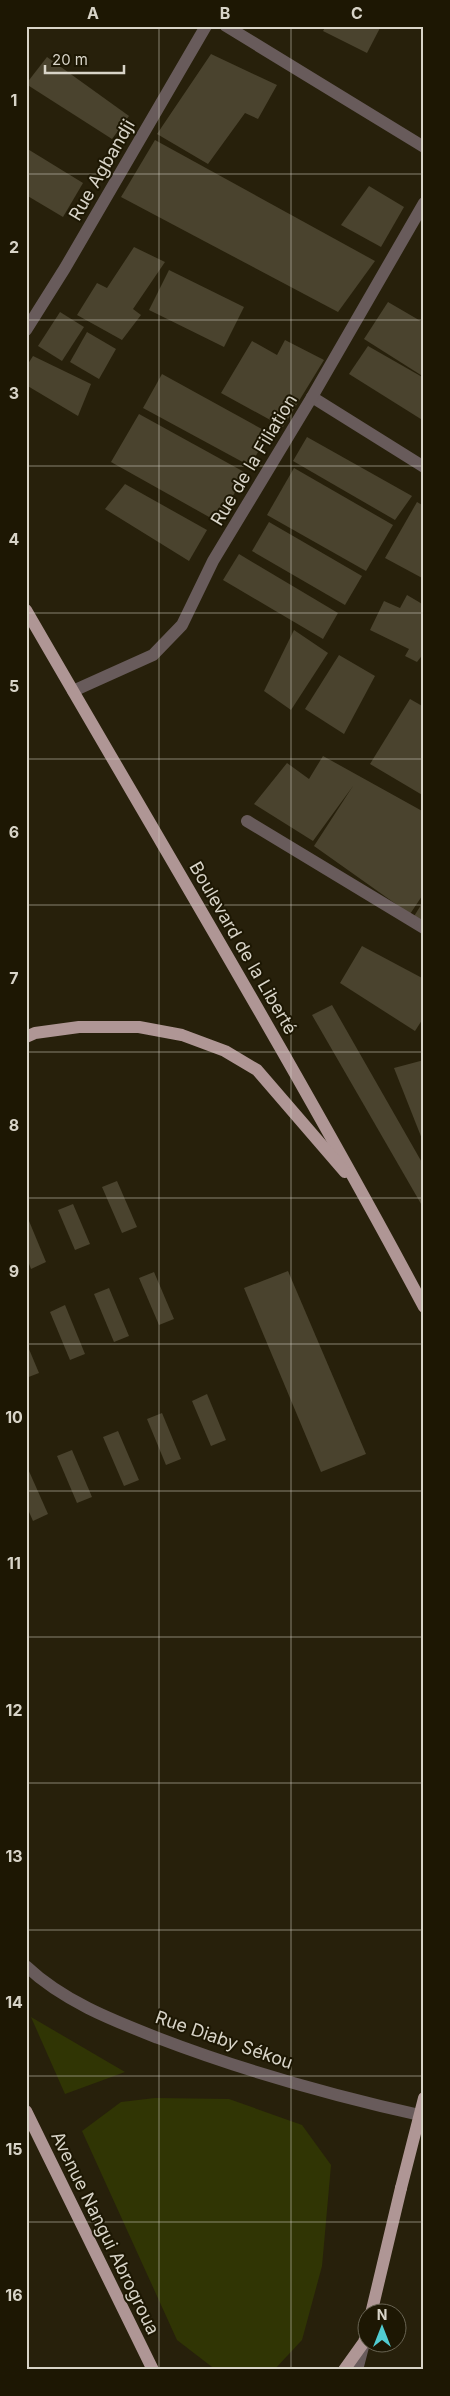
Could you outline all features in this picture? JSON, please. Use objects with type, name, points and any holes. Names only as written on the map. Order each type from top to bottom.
[{"type":"main road","name":"Boulevard de la Liberté","points":[[26,610],[197,902],[363,1193],[424,1307]]},
{"type":"main road","points":[[26,1037],[35,1033],[79,1027],[139,1027],[182,1035],[225,1051],[257,1070],[363,1193]]},
{"type":"main road","points":[[373,2304],[424,2098]]},
{"type":"main road","name":"Avenue Nangui Abrogroua","points":[[26,2111],[153,2370]]},
{"type":"main road","points":[[344,2370],[358,2350]]},
{"type":"street","name":"Rue Agbandji","points":[[26,330],[65,268],[206,26]]},
{"type":"street","points":[[226,26],[424,148]]},
{"type":"street","name":"Rue de la Filiation","points":[[73,691],[153,656],[182,625],[213,561],[312,397],[424,202]]},
{"type":"street","points":[[312,397],[424,467]]},
{"type":"street","points":[[247,821],[424,928]]},
{"type":"street","name":"Rue Diaby Sékou","points":[[26,1966],[38,1977],[100,2015],[194,2051],[267,2075],[424,2116]]},
{"type":"street","points":[[357,2370],[361,2354]]},
{"type":"green space","points":[[31,2017],[125,2072],[65,2094]]},
{"type":"green space","points":[[155,2098],[229,2099],[302,2125],[331,2165],[322,2266],[302,2340],[274,2370],[216,2370],[177,2340],[82,2131],[121,2102]]},
{"type":"building","points":[[326,26],[381,26],[367,53],[323,31]]},
{"type":"building","points":[[211,54],[277,85],[258,119],[245,113],[208,164],[157,134]]},
{"type":"building","points":[[47,57],[129,116],[112,139],[26,84]]},
{"type":"building","points":[[155,140],[375,261],[338,312],[121,197]]},
{"type":"building","points":[[26,148],[83,183],[63,217],[26,195]]},
{"type":"building","points":[[369,186],[404,207],[381,247],[341,225]]},
{"type":"building","points":[[134,247],[165,262],[133,309],[141,315],[122,340],[77,315],[97,283],[107,288]]},
{"type":"building","points":[[169,270],[244,307],[224,347],[149,310]]},
{"type":"building","points":[[388,302],[424,323],[424,377],[364,339]]},
{"type":"building","points":[[60,312],[84,327],[62,361],[38,346]]},
{"type":"building","points":[[87,332],[116,349],[99,379],[70,362]]},
{"type":"building","points":[[285,340],[324,360],[283,427],[221,393],[252,341],[277,355]]},
{"type":"building","points":[[368,346],[424,378],[424,421],[349,374]]},
{"type":"building","points":[[33,356],[91,384],[78,416],[26,385],[26,367]]},
{"type":"building","points":[[162,374],[269,433],[250,466],[143,408]]},
{"type":"building","points":[[139,414],[246,473],[218,522],[111,462]]},
{"type":"building","points":[[307,437],[412,496],[395,520],[293,461]]},
{"type":"building","points":[[294,468],[393,525],[366,571],[267,515]]},
{"type":"building","points":[[125,484],[207,530],[189,561],[105,509]]},
{"type":"building","points":[[417,502],[424,506],[424,579],[385,558]]},
{"type":"building","points":[[269,522],[362,576],[345,605],[252,551]]},
{"type":"building","points":[[239,554],[338,613],[323,639],[223,580]]},
{"type":"building","points":[[407,595],[424,605],[424,653],[417,662],[405,656],[409,649],[370,630],[384,601],[400,608]]},
{"type":"building","points":[[294,630],[328,653],[291,710],[264,691]]},
{"type":"building","points":[[339,655],[375,676],[344,734],[305,709]]},
{"type":"building","points":[[410,699],[424,707],[424,796],[370,764]]},
{"type":"building","points":[[323,756],[424,812],[424,893],[410,914],[314,846],[353,786],[313,841],[254,804],[287,763],[309,779]]},
{"type":"building","points":[[424,900],[424,924],[413,918]]},
{"type":"building","points":[[362,946],[424,979],[424,1017],[415,1031],[340,983]]},
{"type":"building","points":[[332,1005],[424,1166],[424,1209],[312,1015]]},
{"type":"building","points":[[424,1060],[424,1144],[394,1068]]},
{"type":"building","points":[[117,1181],[137,1227],[122,1233],[102,1187]]},
{"type":"building","points":[[73,1204],[90,1244],[75,1250],[58,1210]]},
{"type":"building","points":[[29,1221],[46,1262],[31,1269],[26,1256],[26,1222]]},
{"type":"building","points":[[288,1271],[366,1454],[321,1472],[244,1288]]},
{"type":"building","points":[[154,1272],[174,1319],[159,1325],[139,1278]]},
{"type":"building","points":[[109,1288],[129,1336],[114,1342],[94,1294]]},
{"type":"building","points":[[65,1305],[85,1354],[70,1360],[50,1312]]},
{"type":"building","points":[[26,1342],[39,1373],[26,1378]]},
{"type":"building","points":[[207,1394],[226,1440],[211,1446],[192,1401]]},
{"type":"building","points":[[162,1413],[181,1459],[166,1465],[147,1419]]},
{"type":"building","points":[[118,1431],[139,1480],[124,1486],[103,1437]]},
{"type":"building","points":[[72,1450],[92,1497],[77,1503],[57,1456]]},
{"type":"building","points":[[28,1469],[48,1514],[33,1521],[26,1505],[26,1470]]}]
